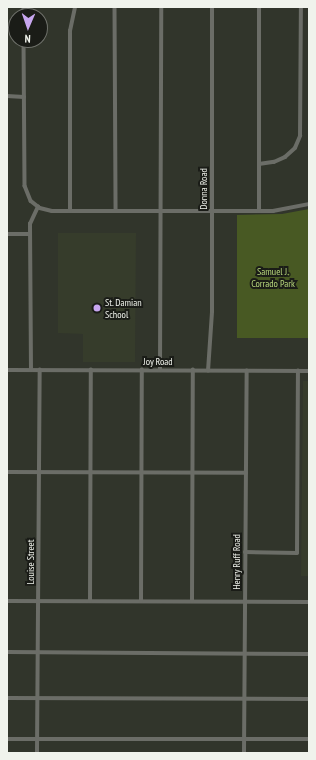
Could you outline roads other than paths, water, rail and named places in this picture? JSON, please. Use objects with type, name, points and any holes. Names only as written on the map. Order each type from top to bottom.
[{"type":"street","points":[[70,211],[70,32],[75,7]]},
{"type":"street","points":[[115,7],[116,211]]},
{"type":"street","points":[[160,370],[162,7]]},
{"type":"street","name":"Donna Road","points":[[208,371],[212,321],[212,7]]},
{"type":"street","points":[[259,7],[259,211]]},
{"type":"street","points":[[259,164],[274,162],[285,157],[294,148],[300,136],[301,7]]},
{"type":"street","points":[[24,48],[25,186],[29,198],[38,207],[52,211],[259,211],[282,210],[309,204]]},
{"type":"street","points":[[7,96],[24,96]]},
{"type":"street","points":[[30,370],[30,234],[32,219],[38,207]]},
{"type":"street","points":[[7,234],[30,234]]},
{"type":"street","name":"Joy Road","points":[[7,370],[309,371]]},
{"type":"street","name":"Louise Street","points":[[37,753],[40,370]]},
{"type":"street","points":[[90,601],[91,370]]},
{"type":"street","points":[[141,601],[142,370]]},
{"type":"street","points":[[192,601],[193,370]]},
{"type":"street","name":"Henry Ruff Road","points":[[244,753],[247,371]]},
{"type":"street","points":[[245,552],[297,553],[298,371]]},
{"type":"street","points":[[7,472],[246,473]]},
{"type":"street","points":[[7,601],[309,602]]},
{"type":"street","points":[[7,652],[309,654]]},
{"type":"street","points":[[7,698],[309,699]]},
{"type":"street","points":[[7,739],[309,740]]},
{"type":"place","name":"St. Damian School","points":[[97,308]]},
{"type":"park label","name":"Samuel J. Corrado Park","points":[[273,276]]}]
